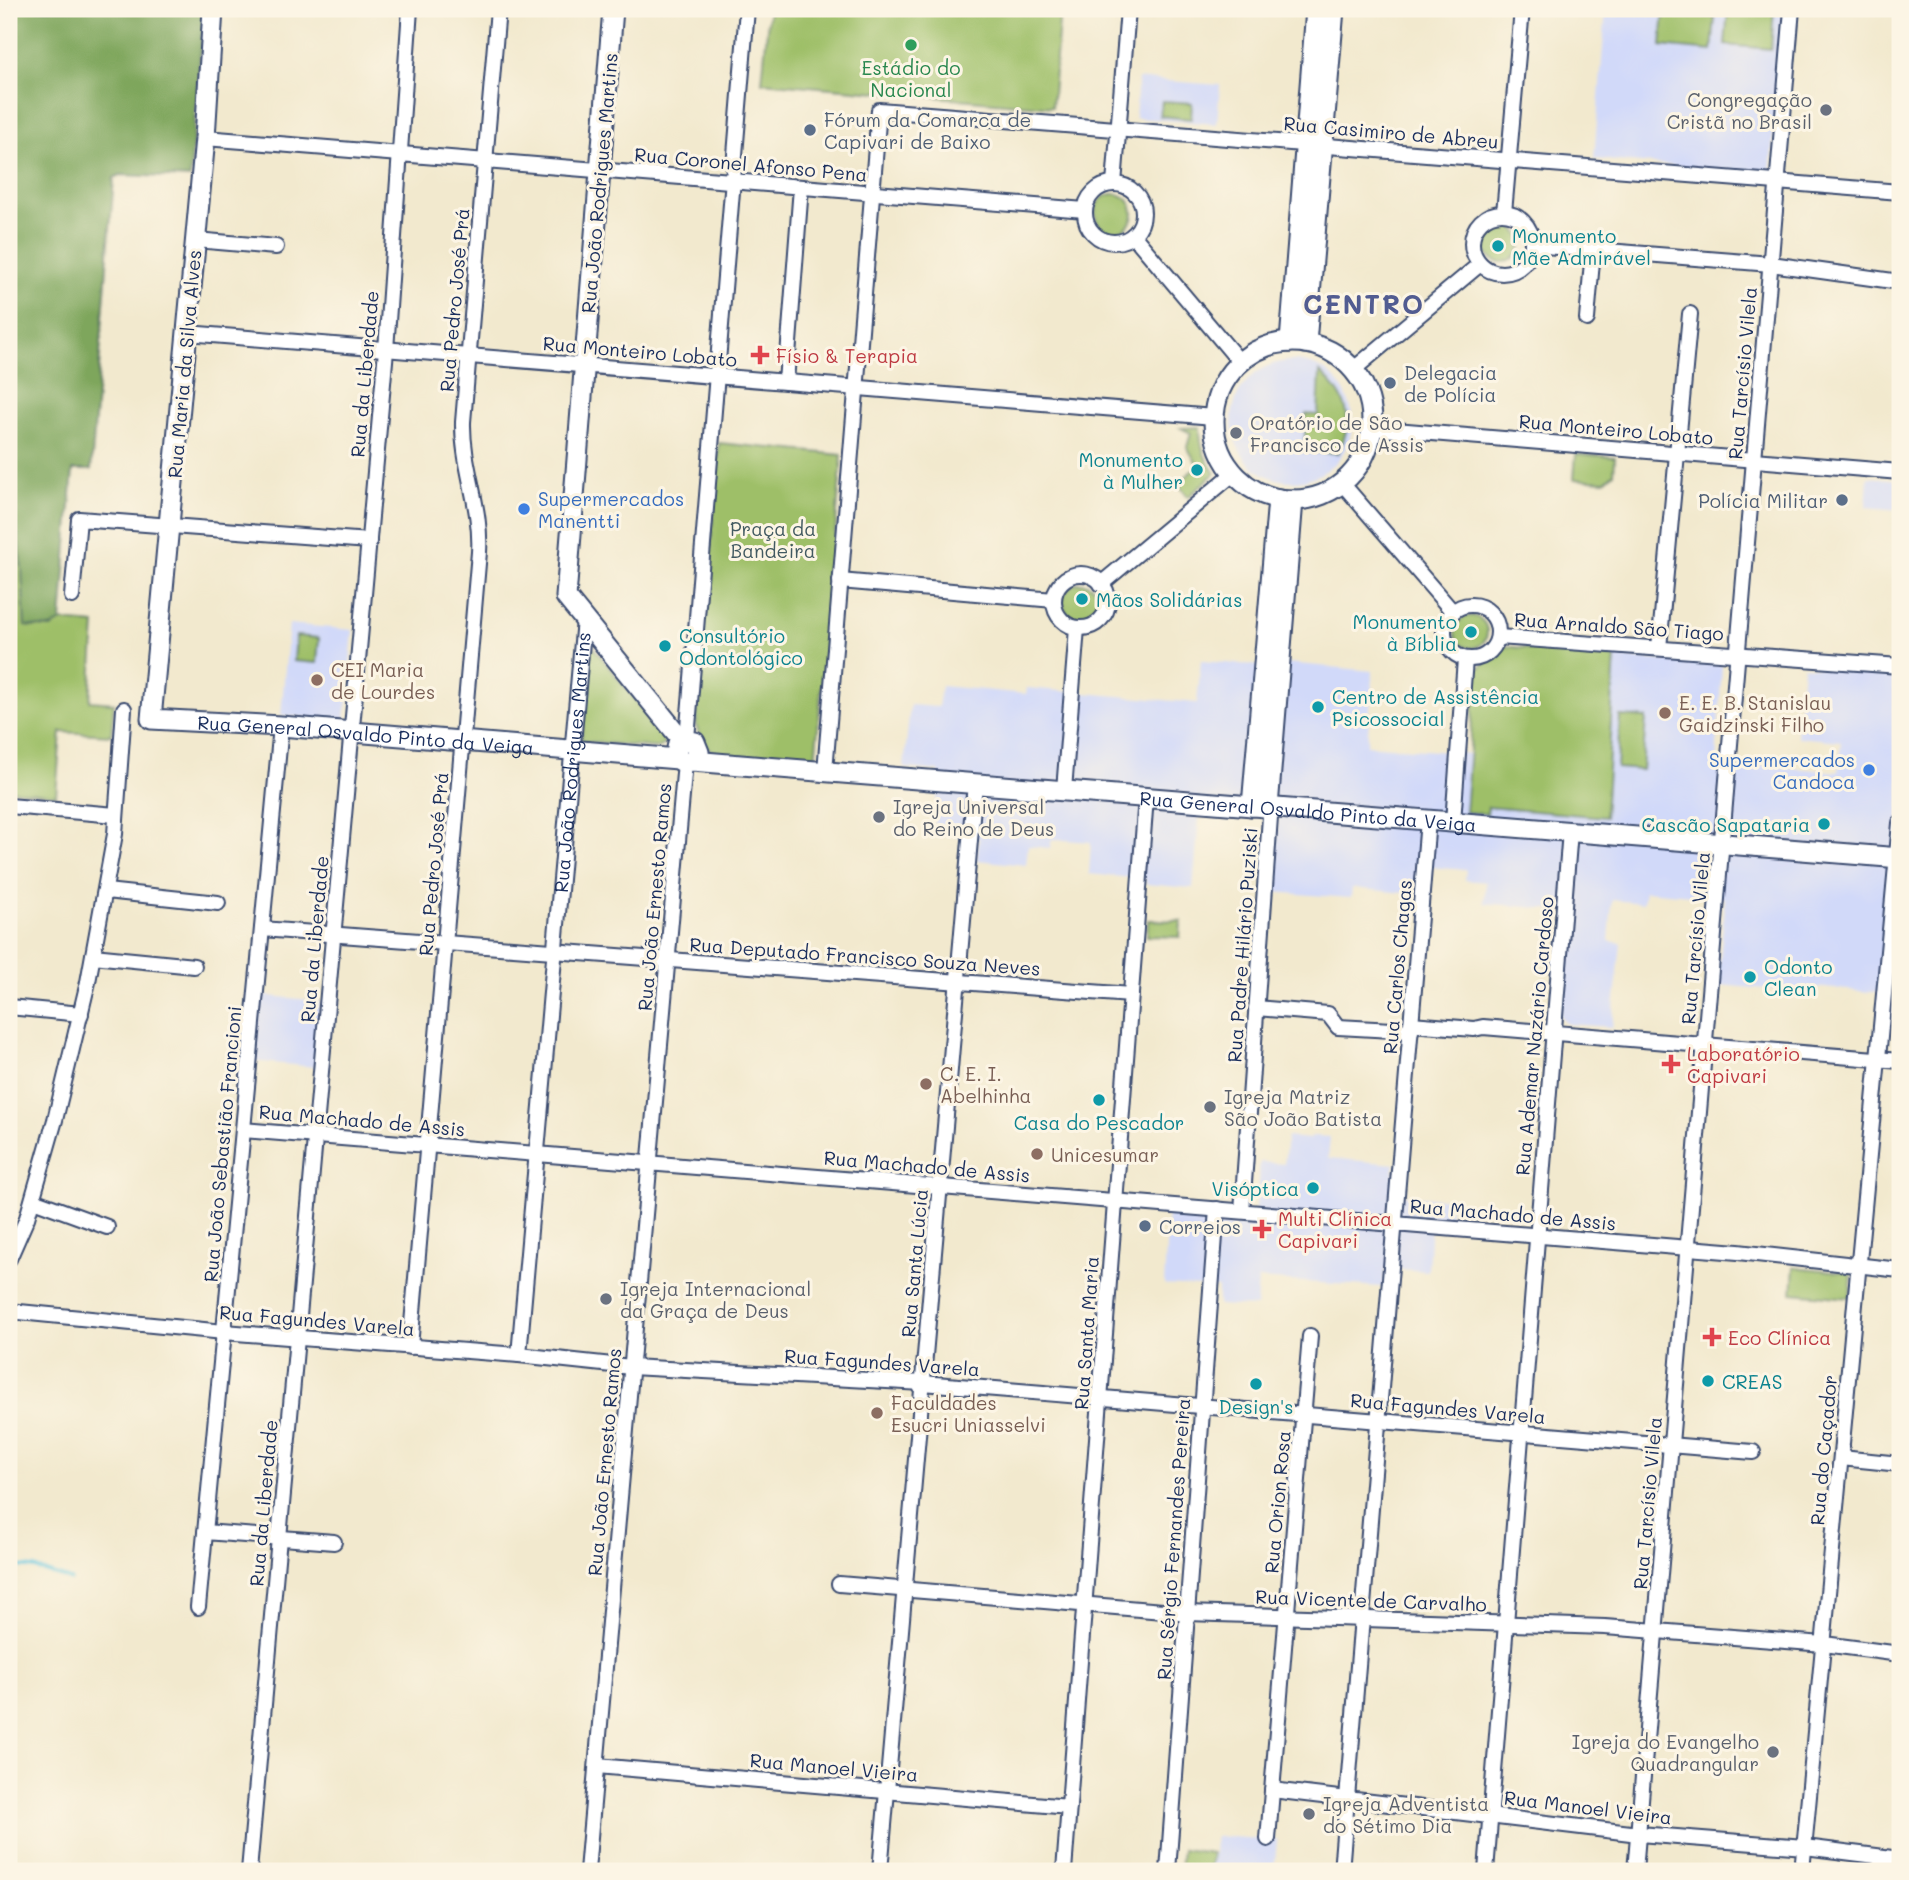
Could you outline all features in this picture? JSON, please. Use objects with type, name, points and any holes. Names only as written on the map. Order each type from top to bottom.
[{"type":"street","name":"Rua Maria da Silva Alves","points":[[134,718],[170,526],[205,138],[213,9]]},
{"type":"street","name":"Rua da Liberdade","points":[[249,1871],[387,349],[410,9]]},
{"type":"street","name":"Rua Pedro José Prá","points":[[410,1347],[480,538],[463,435],[498,9]]},
{"type":"street","name":"Rua João Rodrigues Martins","points":[[519,1355],[584,619],[566,597],[613,9]]},
{"type":"street","name":"Rua João Ernesto Ramos","points":[[587,1871],[687,751],[747,9]]},
{"type":"street","points":[[1114,184],[1128,9]]},
{"type":"street","points":[[1298,342],[1314,145],[1317,9]]},
{"type":"street","points":[[1314,145],[1334,9]]},
{"type":"street","points":[[1504,213],[1521,9]]},
{"type":"street","name":"Rua Tarcísio Vilela","points":[[1635,1871],[1792,9]]},
{"type":"street","name":"Rua Casimiro de Abreu","points":[[872,192],[879,110],[1900,192]]},
{"type":"street","name":"Rua Coronel Afonso Pena","points":[[205,138],[1085,210]]},
{"type":"street","points":[[1114,184],[1132,190],[1142,206],[1141,223],[1133,235],[1120,241],[1102,239],[1089,226],[1085,210],[1093,194],[1106,185],[1114,184]]},
{"type":"street","points":[[786,382],[801,187]]},
{"type":"street","points":[[825,771],[872,192]]},
{"type":"street","points":[[1504,213],[1515,215],[1525,222],[1531,233],[1532,245],[1525,263],[1508,273],[1489,270],[1480,264],[1472,246],[1473,236],[1483,219],[1504,213]]},
{"type":"street","points":[[1133,235],[1239,362]]},
{"type":"street","points":[[196,240],[276,247]]},
{"type":"street","points":[[1532,245],[1770,264],[1900,282]]},
{"type":"street","points":[[1587,319],[1593,250]]},
{"type":"street","points":[[1354,369],[1480,264]]},
{"type":"street","points":[[1659,648],[1690,314]]},
{"type":"street","name":"Rua Monteiro Lobato","points":[[187,333],[1214,417]]},
{"type":"street","points":[[1298,342],[1324,347],[1354,369],[1371,406],[1371,429],[1366,449],[1355,469],[1341,482],[1313,497],[1286,499],[1263,494],[1233,474],[1217,443],[1214,417],[1218,396],[1227,377],[1239,362],[1274,343],[1298,342]]},
{"type":"street","name":"Rua Monteiro Lobato","points":[[1371,429],[1900,472]]},
{"type":"street","points":[[1101,584],[1233,474]]},
{"type":"street","points":[[1341,482],[1453,612]]},
{"type":"street","points":[[1260,806],[1286,499]]},
{"type":"street","points":[[72,596],[79,519],[369,541]]},
{"type":"street","points":[[1072,575],[1088,575],[1101,584],[1108,599],[1104,615],[1092,625],[1077,628],[1060,618],[1054,600],[1059,585],[1072,575]]},
{"type":"street","points":[[840,581],[1054,600]]},
{"type":"street","points":[[1468,605],[1484,608],[1496,620],[1498,637],[1495,645],[1483,657],[1465,659],[1451,651],[1446,643],[1444,626],[1453,612],[1468,605]]},
{"type":"street","points":[[584,619],[687,751]]},
{"type":"street","points":[[1064,790],[1077,628]]},
{"type":"street","name":"Rua Arnaldo São Tiago","points":[[1498,637],[1900,666]]},
{"type":"street","points":[[1453,822],[1465,659]]},
{"type":"street","points":[[9,1259],[33,1200],[81,1014],[106,891],[134,718]]},
{"type":"street","name":"Rua General Osvaldo Pinto da Veiga","points":[[134,718],[281,726],[572,750],[687,751],[716,762],[1899,858]]},
{"type":"street","name":"Rua João Sebastião Francioni","points":[[198,1607],[281,726]]},
{"type":"street","name":"Rua Santa Lúcia","points":[[880,1871],[975,783]]},
{"type":"street","name":"Rua Santa Maria","points":[[1064,1871],[1146,797]]},
{"type":"street","points":[[9,806],[117,815]]},
{"type":"street","name":"Rua Padre Hilário Puziski","points":[[1242,1211],[1270,817],[1260,806]]},
{"type":"street","name":"Rua Carlos Chagas","points":[[1341,1871],[1428,820]]},
{"type":"street","name":"Rua do Caçador","points":[[1802,1871],[1899,858],[1900,823]]},
{"type":"street","name":"Rua Ademar Nazário Cardoso","points":[[1486,1871],[1570,831]]},
{"type":"street","points":[[106,891],[218,903]]},
{"type":"street","name":"Rua Deputado Francisco Souza Neves","points":[[261,929],[1130,995]]},
{"type":"street","points":[[93,956],[194,966]]},
{"type":"street","points":[[9,1007],[81,1014]]},
{"type":"street","points":[[1256,1008],[1328,1014],[1338,1027],[1483,1027],[1900,1061]]},
{"type":"street","name":"Rua Machado de Assis","points":[[243,1130],[1766,1254],[1900,1270]]},
{"type":"street","points":[[33,1200],[107,1227]]},
{"type":"street","name":"Rua Sérgio Fernandes Pereira","points":[[1168,1871],[1217,1209]]},
{"type":"street","name":"Rua Fagundes Varela","points":[[9,1311],[631,1367],[923,1383],[1753,1452]]},
{"type":"street","name":"Rua Orion Rosa","points":[[1268,1839],[1310,1336]]},
{"type":"street","points":[[1841,1458],[1900,1464]]},
{"type":"street","points":[[205,1532],[334,1542]]},
{"type":"street","name":"Rua Vicente de Carvalho","points":[[839,1584],[1187,1612],[1656,1631],[1824,1644],[1900,1654]]},
{"type":"street","name":"Rua Manoel Vieira","points":[[597,1766],[1069,1807]]},
{"type":"street","name":"Rua Manoel Vieira","points":[[1272,1790],[1639,1834],[1805,1847],[1900,1859]]},
{"type":"shaded area","points":[[1606,9],[1784,9],[1770,174],[1594,159]]},
{"type":"shaded area","points":[[1138,79],[1220,85],[1217,124],[1135,118]]},
{"type":"shaded area","points":[[1292,361],[1315,365],[1335,378],[1348,398],[1352,421],[1348,444],[1335,464],[1315,477],[1292,481],[1269,477],[1249,464],[1236,444],[1232,421],[1236,398],[1249,378],[1269,365]]},
{"type":"shaded area","points":[[1868,477],[1900,480],[1900,510],[1866,507]]},
{"type":"shaded area","name":"CEI Maria de Lourdes","points":[[289,624],[353,630],[345,721],[281,715]]},
{"type":"shaded area","points":[[1615,657],[1722,665],[1716,761],[1838,772],[1841,741],[1797,737],[1803,666],[1900,675],[1900,1021],[1891,1020],[1893,994],[1802,986],[1801,992],[1718,985],[1725,898],[1645,891],[1643,903],[1612,900],[1609,941],[1621,943],[1612,1027],[1568,1024],[1560,1016],[1568,911],[1484,903],[1486,882],[1465,880],[1466,870],[1418,866],[1415,894],[1352,888],[1351,898],[1273,892],[1279,814],[1200,808],[1193,888],[1146,884],[1146,879],[1089,874],[1091,842],[1052,839],[1050,848],[1028,846],[1026,865],[977,860],[979,838],[934,834],[939,771],[904,768],[910,705],[938,707],[941,686],[1026,694],[1027,688],[1197,703],[1201,661],[1286,668],[1287,663],[1373,671],[1367,745],[1470,754],[1465,812],[1487,807],[1604,817]]},
{"type":"shaded area","points":[[258,995],[320,1001],[315,1067],[252,1061]]},
{"type":"shaded area","points":[[1311,1136],[1330,1137],[1328,1158],[1394,1164],[1393,1194],[1451,1199],[1449,1222],[1431,1222],[1428,1271],[1385,1268],[1383,1287],[1258,1279],[1256,1307],[1218,1305],[1218,1288],[1164,1285],[1168,1209],[1255,1217],[1260,1162],[1284,1164],[1287,1137],[1310,1139]]},
{"type":"shaded area","points":[[1215,1836],[1277,1840],[1274,1871],[1180,1871],[1182,1849],[1214,1854]]},
{"type":"green space","points":[[9,9],[204,9],[190,178],[120,175],[114,178],[91,470],[73,470],[61,621],[51,628],[25,626],[22,568],[9,476]]},
{"type":"green space","name":"Estádio do Nacional","points":[[769,9],[1060,9],[1052,107],[762,82]]},
{"type":"green space","points":[[1728,9],[1774,9],[1771,49],[1725,45]]},
{"type":"green space","points":[[1664,12],[1715,17],[1712,51],[1661,46]]},
{"type":"green space","points":[[1162,101],[1192,103],[1191,119],[1160,116]]},
{"type":"green space","points":[[1114,194],[1128,199],[1133,213],[1128,227],[1114,232],[1100,227],[1095,213],[1100,199]]},
{"type":"green space","points":[[1502,224],[1516,229],[1521,243],[1516,257],[1502,262],[1488,257],[1483,243],[1488,229]]},
{"type":"green space","points":[[1320,372],[1337,390],[1346,409],[1346,430],[1338,453],[1304,452],[1306,414],[1318,415]]},
{"type":"green space","points":[[1200,427],[1203,452],[1215,473],[1188,497],[1178,484],[1198,465],[1187,447],[1191,433],[1181,428]]},
{"type":"green space","name":"Praça da Bandeira","points":[[719,443],[842,455],[815,761],[721,755],[705,745],[696,726]]},
{"type":"green space","points":[[1576,454],[1615,457],[1614,473],[1605,481],[1574,479]]},
{"type":"green space","points":[[9,476],[22,568],[25,626],[51,628],[61,621],[95,624],[90,701],[114,703],[111,735],[61,732],[56,795],[9,790]]},
{"type":"green space","points":[[1081,583],[1094,588],[1099,601],[1094,614],[1081,619],[1068,614],[1063,601],[1068,588]]},
{"type":"green space","points":[[1471,616],[1482,621],[1487,632],[1482,643],[1471,648],[1460,643],[1455,632],[1460,621]]},
{"type":"green space","points":[[296,636],[319,638],[317,663],[294,661]]},
{"type":"green space","points":[[590,643],[664,736],[664,744],[659,748],[581,741]]},
{"type":"green space","points":[[1503,646],[1615,657],[1605,817],[1488,807],[1487,814],[1465,812],[1476,671]]},
{"type":"green space","points":[[1620,716],[1646,718],[1642,770],[1617,768]]},
{"type":"green space","points":[[1148,920],[1181,921],[1180,937],[1147,936]]},
{"type":"green space","points":[[1794,1267],[1852,1273],[1850,1298],[1792,1293]]},
{"type":"green space","points":[[1182,1849],[1212,1853],[1210,1871],[1180,1871]]},
{"type":"waterway","points":[[9,1565],[34,1568],[71,1580]]},
{"type":"place","name":"Estádio do Nacional","points":[[911,45]]},
{"type":"place","name":"Congregação Cristã no Brasil","points":[[1826,110]]},
{"type":"place","name":"Fórum da Comarca de Capivari de Baixo","points":[[810,130]]},
{"type":"place","name":"Monumento Mãe Admirável","points":[[1498,246]]},
{"type":"place","name":"Físio & Terapia","points":[[760,355]]},
{"type":"place","name":"Delegacia de Polícia","points":[[1390,383]]},
{"type":"place","name":"Oratório de São Francisco de Assis","points":[[1236,433]]},
{"type":"place","name":"Monumento à Mulher","points":[[1197,470]]},
{"type":"place","name":"Polícia Militar","points":[[1842,500]]},
{"type":"place","name":"Supermercados Manentti","points":[[524,509]]},
{"type":"place","name":"Mãos Solidárias","points":[[1082,599]]},
{"type":"place","name":"Monumento à Bíblia","points":[[1471,632]]},
{"type":"place","name":"Consultório Odontológico","points":[[665,646]]},
{"type":"place","name":"CEI Maria de Lourdes","points":[[317,680]]},
{"type":"place","name":"Centro de Assistência Psicossocial","points":[[1318,707]]},
{"type":"place","name":"E. E. B. Stanislau Gaidzinski Filho","points":[[1665,713]]},
{"type":"place","name":"Supermercados Candoca","points":[[1869,770]]},
{"type":"place","name":"Igreja Universal do Reino de Deus","points":[[879,817]]},
{"type":"place","name":"Cascão Sapataria","points":[[1824,824]]},
{"type":"place","name":"Odonto Clean","points":[[1750,977]]},
{"type":"place","name":"Laboratório Capivari","points":[[1671,1064]]},
{"type":"place","name":"C. E. I. Abelhinha","points":[[926,1084]]},
{"type":"place","name":"Casa do Pescador","points":[[1099,1100]]},
{"type":"place","name":"Igreja Matriz São João Batista","points":[[1210,1107]]},
{"type":"place","name":"Unicesumar","points":[[1037,1154]]},
{"type":"place","name":"Visóptica","points":[[1313,1188]]},
{"type":"place","name":"Correios","points":[[1145,1226]]},
{"type":"place","name":"Multi Clínica Capivari","points":[[1262,1229]]},
{"type":"place","name":"Igreja Internacional da Graça de Deus","points":[[606,1299]]},
{"type":"place","name":"Eco Clínica","points":[[1712,1337]]},
{"type":"place","name":"CREAS","points":[[1708,1381]]},
{"type":"place","name":"Design's","points":[[1256,1384]]},
{"type":"place","name":"Faculdades Esucri Uniasselvi","points":[[877,1413]]},
{"type":"place","name":"Igreja do Evangelho Quadrangular","points":[[1773,1752]]},
{"type":"place","name":"Igreja Adventista do Sétimo Dia","points":[[1309,1814]]},
{"type":"district","name":"CENTRO","points":[[1364,304]]}]
